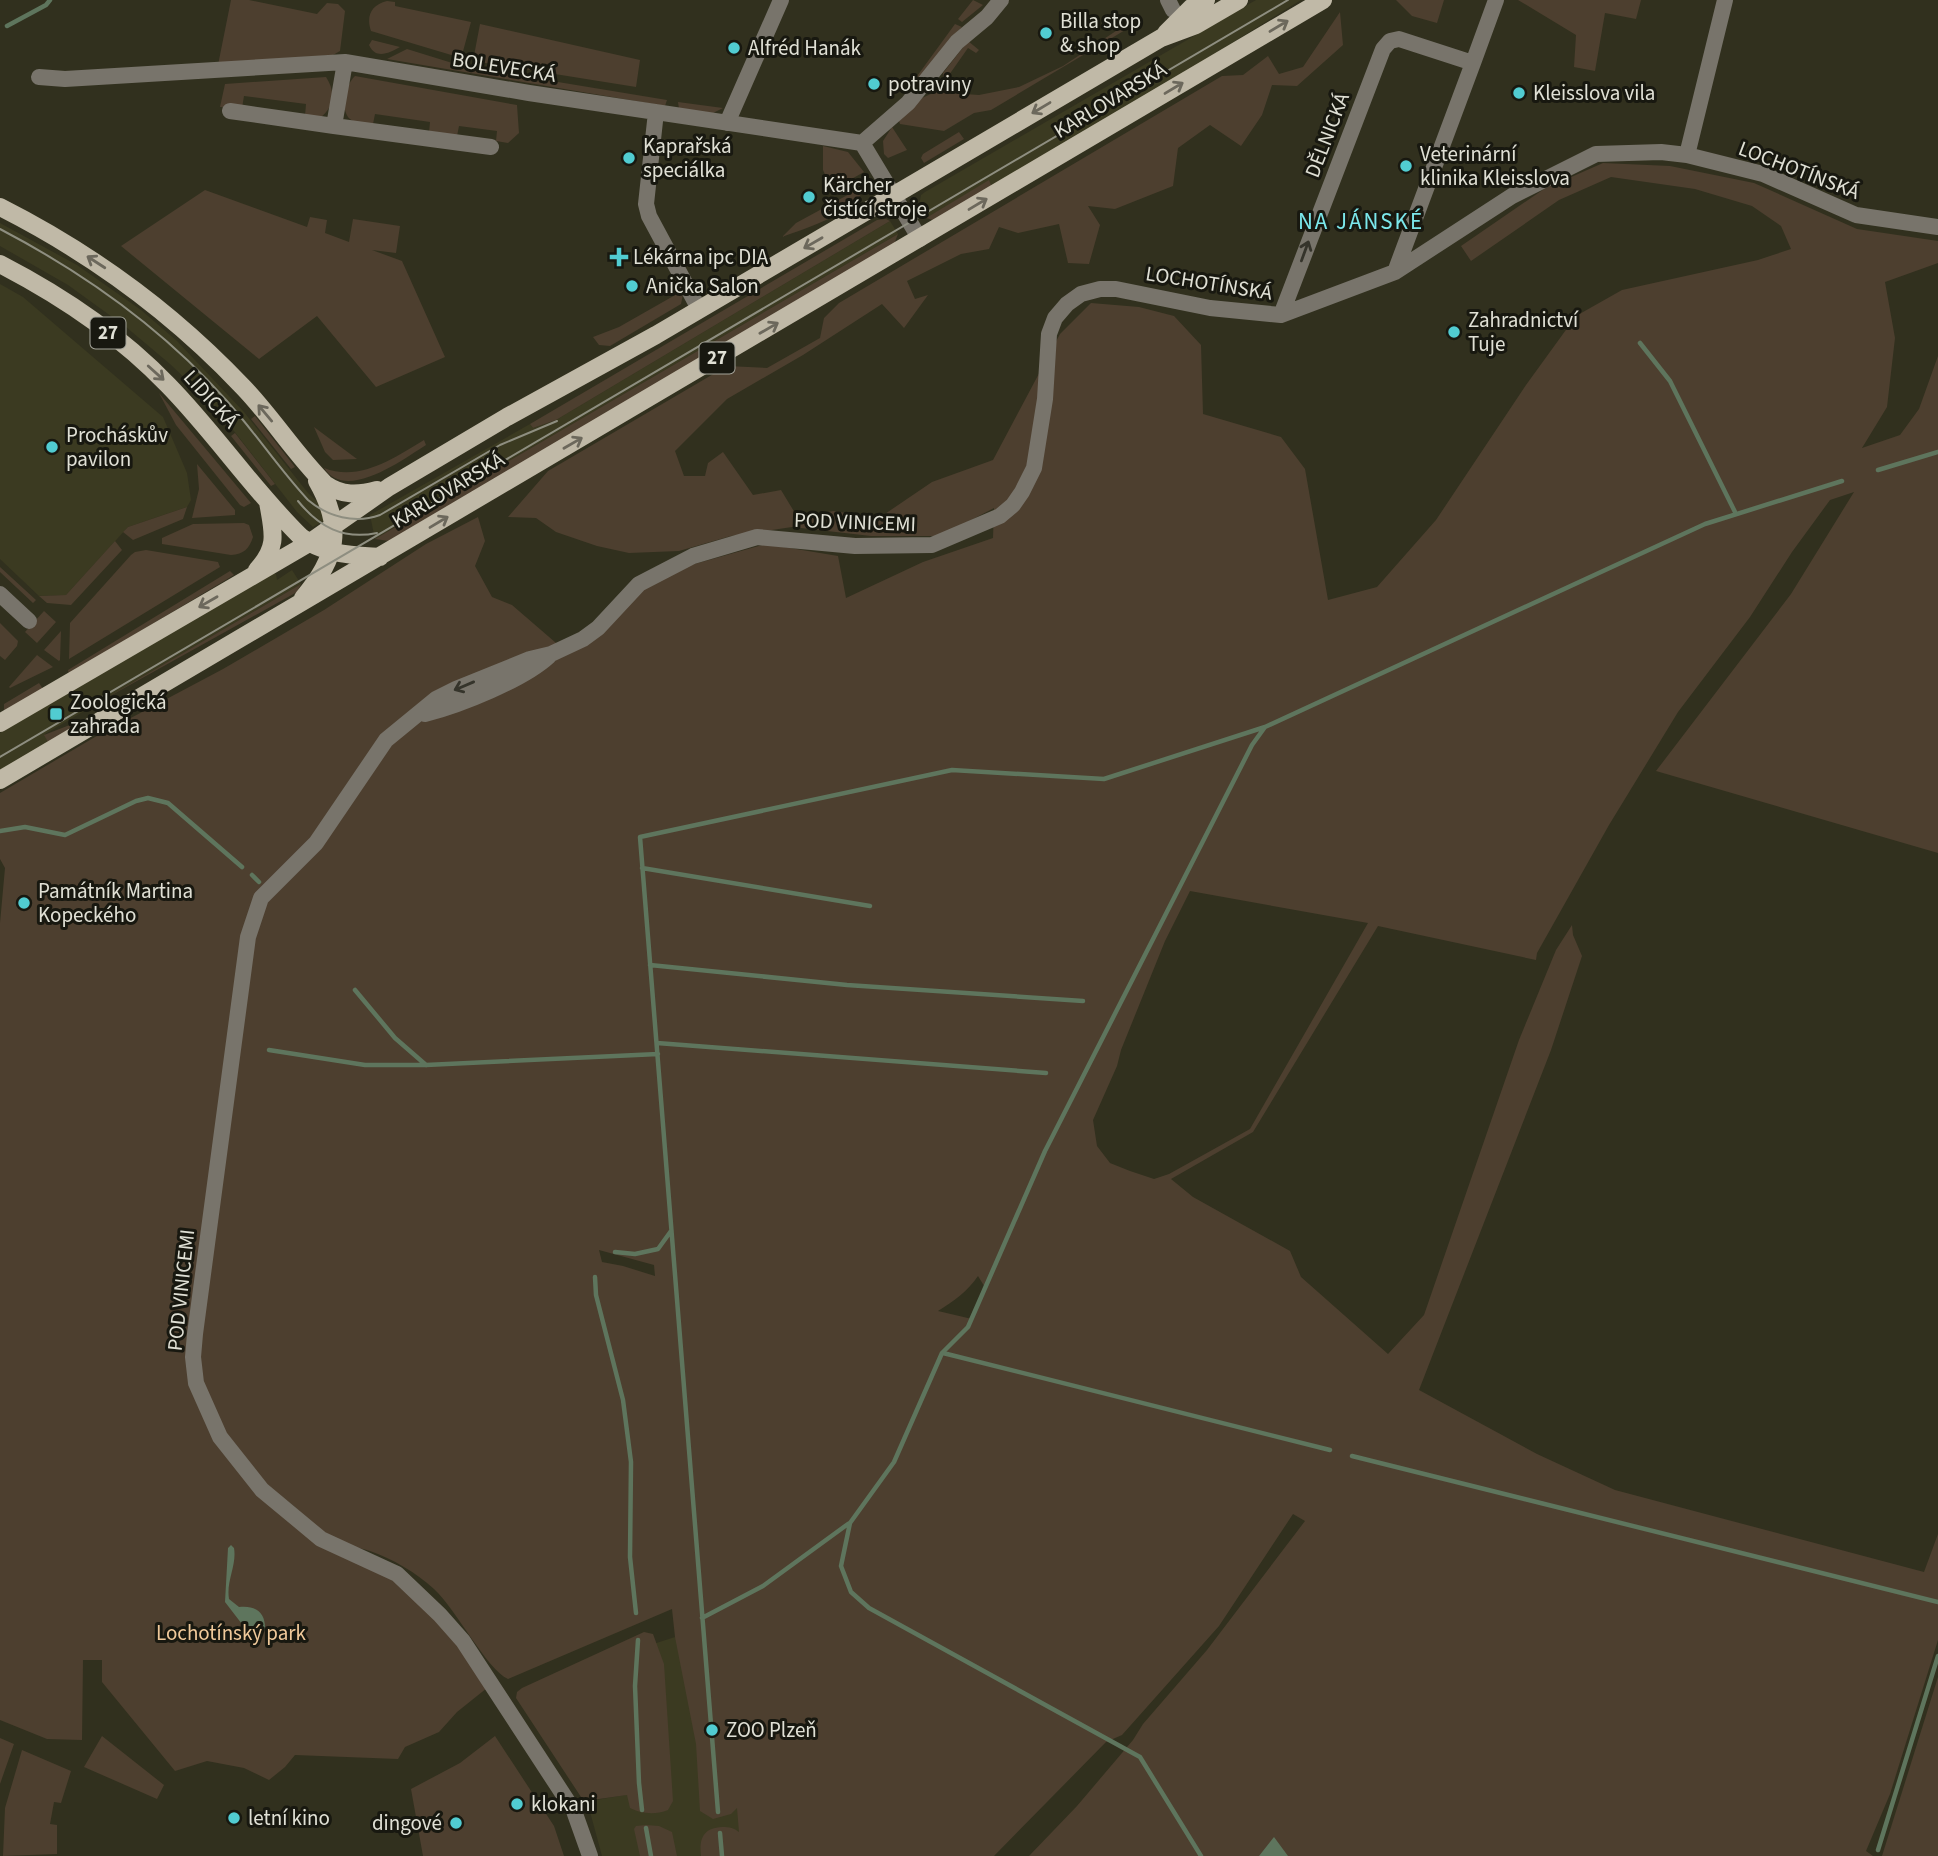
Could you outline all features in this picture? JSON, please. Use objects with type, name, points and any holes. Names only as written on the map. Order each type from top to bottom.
[{"type":"main road","points":[[1161,38],[1191,8],[1206,0]]},
{"type":"main road","name":"KARLOVARSKÁ","points":[[0,723],[309,543],[388,487],[699,309],[1161,38],[1196,25],[1239,0]]},
{"type":"main road","name":"KARLOVARSKÁ","points":[[0,780],[1323,0]]},
{"type":"main road","name":"LIDICKÁ","points":[[0,207],[103,266],[170,318],[244,388],[309,466]]},
{"type":"main road","name":"LIDICKÁ","points":[[0,264],[50,292],[126,347],[167,383],[288,525],[309,543],[343,555],[381,557]]},
{"type":"main road","points":[[296,607],[321,574],[341,519],[333,513],[309,466]]},
{"type":"main road","name":"KARLOVARSKÁ","points":[[309,466],[325,484],[341,493],[363,493],[388,487]]},
{"type":"main road","points":[[245,580],[267,559],[272,549],[274,539],[267,499]]},
{"type":"street","points":[[727,122],[781,0]]},
{"type":"street","points":[[919,239],[862,143],[908,103],[957,42],[987,17],[1001,0]]},
{"type":"street","points":[[1395,272],[1496,0]]},
{"type":"street","points":[[1687,155],[1725,0]]},
{"type":"street","name":"DĚLNICKÁ","points":[[1281,315],[1383,49],[1390,41],[1399,38],[1473,63]]},
{"type":"street","points":[[334,125],[345,62]]},
{"type":"street","name":"BOLEVECKÁ","points":[[38,77],[65,79],[345,62],[862,143]]},
{"type":"street","points":[[230,111],[491,147]]},
{"type":"street","points":[[656,112],[646,204],[649,216],[699,309]]},
{"type":"street","name":"LOCHOTÍNSKÁ","points":[[1066,304],[1081,294],[1100,289],[1116,289],[1210,308],[1281,315],[1395,272],[1512,196],[1596,154],[1661,152],[1687,155],[1763,174],[1856,215],[1938,227]]},
{"type":"street","name":"POD VINICEMI","points":[[590,1856],[574,1811],[463,1641],[397,1574],[321,1539],[262,1490],[220,1437],[196,1383],[193,1357],[195,1334],[248,937],[261,898],[316,842],[386,740],[436,699],[583,639],[598,628],[639,583],[693,556],[757,537],[855,546],[932,545],[1000,516],[1013,505],[1034,468],[1045,399],[1049,334],[1055,318],[1066,304]]},
{"type":"street","points":[[0,594],[29,621]]},
{"type":"shaded area","points":[[1256,0],[1301,0],[992,187],[989,181],[926,218],[919,205],[921,195],[925,192]]},
{"type":"shaded area","points":[[890,221],[898,234],[375,539],[370,515],[530,424],[533,428],[556,420]]},
{"type":"shaded area","points":[[0,223],[77,265],[141,310],[177,341],[244,412],[329,518],[313,527],[297,512],[216,408],[126,327],[68,285],[0,246]]},
{"type":"shaded area","points":[[0,284],[23,297],[163,417],[187,473],[191,500],[187,507],[128,527],[66,595],[39,596],[0,559]]},
{"type":"shaded area","points":[[292,570],[301,584],[45,734],[48,742],[0,770],[0,733],[273,573],[276,574],[277,580]]},
{"type":"shaded area","points":[[231,1545],[235,1554],[229,1599],[239,1607],[250,1607],[259,1611],[264,1619],[265,1630],[258,1632],[245,1628],[225,1602],[228,1548]]},
{"type":"shaded area","name":"ZOO Plzeň","points":[[675,1637],[951,1856],[602,1856],[589,1808],[596,1800],[625,1795],[641,1648]]},
{"type":"shaded area","points":[[1274,1837],[1288,1856],[1259,1856]]},
{"type":"green space","points":[[231,0],[249,0],[317,14],[327,3],[338,4],[345,11],[340,51],[333,55],[218,65]]},
{"type":"green space","points":[[973,0],[983,5],[962,22],[958,19]]},
{"type":"green space","points":[[1396,0],[1444,0],[1437,23],[1412,16]]},
{"type":"green space","points":[[1518,0],[1641,0],[1636,19],[1605,13],[1595,71],[1574,67],[1576,35]]},
{"type":"green space","points":[[387,1],[395,2],[395,6],[471,22],[462,55],[458,57],[371,31],[371,12],[377,5]]},
{"type":"green space","name":"Lochotínský park","points":[[1340,12],[1343,45],[1297,86],[1272,85],[1262,115],[1241,146],[1210,125],[1178,148],[1173,186],[1115,209],[1088,206],[1100,225],[1089,264],[1068,263],[1059,224],[1018,233],[999,227],[989,249],[961,254],[907,281],[915,299],[928,295],[904,328],[882,304],[803,355],[727,399],[675,451],[684,476],[705,476],[708,463],[723,452],[753,495],[781,490],[798,518],[833,511],[879,518],[932,482],[993,460],[1060,334],[1091,303],[1139,307],[1174,316],[1201,345],[1203,414],[1281,437],[1305,469],[1328,600],[1377,587],[1436,520],[1526,385],[1576,316],[1622,290],[1758,260],[1791,249],[1781,226],[1752,206],[1695,189],[1611,177],[1559,200],[1471,261],[1461,246],[1544,189],[1603,163],[1670,166],[1754,183],[1857,229],[1938,241],[1938,263],[1885,282],[1895,338],[1887,407],[1862,448],[1900,435],[1919,409],[1938,356],[1938,853],[1656,771],[1791,594],[1854,492],[1830,500],[1750,617],[1678,712],[1609,825],[1537,953],[1536,960],[1378,926],[1253,1132],[1171,1179],[1193,1197],[1290,1251],[1301,1277],[1388,1354],[1424,1315],[1519,1040],[1556,950],[1572,925],[1573,935],[1582,956],[1551,1050],[1419,1390],[1537,1454],[1615,1490],[1924,1572],[1938,1534],[1938,1640],[1890,1794],[1866,1851],[1873,1856],[1029,1856],[1077,1806],[1207,1650],[1305,1521],[1293,1514],[1219,1626],[1122,1735],[1106,1742],[994,1856],[701,1856],[701,1844],[706,1832],[727,1827],[739,1832],[737,1808],[731,1814],[713,1819],[700,1811],[696,1744],[672,1609],[508,1679],[491,1664],[443,1598],[427,1583],[387,1558],[329,1537],[287,1500],[271,1491],[321,1539],[397,1574],[492,1684],[457,1712],[439,1732],[405,1747],[398,1759],[295,1755],[269,1780],[244,1768],[207,1761],[175,1771],[102,1682],[102,1660],[83,1660],[82,1740],[47,1739],[0,1720],[0,923],[5,868],[0,859],[0,793],[95,737],[223,669],[324,610],[426,544],[478,517],[485,541],[475,566],[492,597],[512,605],[563,649],[644,589],[691,565],[766,544],[838,556],[846,598],[923,562],[993,538],[994,508],[941,536],[871,536],[792,527],[731,536],[679,551],[629,553],[597,546],[556,532],[536,518],[508,517],[548,471],[727,366],[767,368],[820,338],[824,318],[839,303],[1222,76],[1243,75],[1268,56],[1279,74],[1303,67]],"holes":[[[1190,891],[1368,923],[1250,1129],[1169,1174],[1154,1179],[1110,1163],[1097,1146],[1093,1120],[1117,1066],[1165,941]],[[599,1250],[654,1265],[655,1276],[602,1262]],[[978,1276],[986,1289],[972,1319],[938,1311],[960,1296]]]},
{"type":"green space","points":[[1142,20],[991,110],[974,113],[944,131],[900,124],[899,121],[922,98],[935,92],[979,95],[1019,87],[1063,66],[1122,27]]},
{"type":"green space","points":[[480,24],[640,60],[636,87],[473,61]]},
{"type":"green space","points":[[955,24],[962,27],[916,85],[915,79]]},
{"type":"green space","points":[[372,40],[400,47],[379,54],[369,45]]},
{"type":"green space","points":[[968,41],[979,50],[976,53],[968,48],[949,75],[956,83],[943,80],[943,73]]},
{"type":"green space","points":[[407,49],[462,66],[667,100],[665,106],[387,59]]},
{"type":"green space","points":[[355,76],[517,105],[519,133],[508,143],[496,141],[497,131],[459,126],[457,136],[429,133],[430,122],[375,114],[373,124],[355,122],[347,115],[344,103],[347,90]]},
{"type":"green space","points":[[326,77],[332,99],[320,118],[305,116],[306,104],[244,96],[242,108],[220,107],[225,84]]},
{"type":"green space","points":[[678,102],[723,108],[713,113],[679,109]]},
{"type":"green space","points":[[892,127],[907,150],[888,158],[884,154],[883,141]]},
{"type":"green space","points":[[959,132],[964,139],[924,163],[921,158],[923,154]]},
{"type":"green space","points":[[823,146],[848,152],[864,172],[832,190],[823,170]]},
{"type":"green space","points":[[989,180],[992,187],[933,220],[926,218]]},
{"type":"green space","points":[[866,185],[852,204],[842,212],[782,237],[796,223]]},
{"type":"green space","points":[[205,190],[307,227],[310,217],[327,220],[325,233],[349,242],[353,219],[400,226],[396,253],[372,250],[402,261],[445,357],[376,387],[317,316],[259,359],[121,246]]},
{"type":"green space","points":[[877,220],[890,221],[556,420],[533,428],[530,424]]},
{"type":"green space","points":[[898,234],[894,244],[389,541],[375,539]]},
{"type":"green space","points":[[684,290],[681,304],[610,346],[599,345],[593,337],[619,327]]},
{"type":"green space","points":[[159,393],[251,503],[244,507],[240,505],[176,425]]},
{"type":"green space","points":[[255,416],[295,467],[291,469],[251,419]]},
{"type":"green space","points":[[314,427],[357,459],[333,460],[325,452]]},
{"type":"green space","points":[[235,433],[275,484],[271,486],[231,436]]},
{"type":"green space","points":[[424,440],[426,445],[403,460],[360,480],[346,481],[334,477],[324,468],[337,472],[364,470],[389,460]]},
{"type":"green space","points":[[197,464],[235,510],[235,515],[192,518],[199,489]]},
{"type":"green space","points":[[187,507],[183,519],[133,540],[123,532],[128,527]]},
{"type":"green space","points":[[193,524],[249,525],[253,537],[243,552],[231,555],[162,544],[162,538]]},
{"type":"green space","points":[[115,541],[122,550],[71,605],[47,603],[39,596],[66,595]]},
{"type":"green space","points":[[146,550],[218,562],[220,567],[69,659],[70,623],[131,555]]},
{"type":"green space","points":[[0,567],[36,600],[33,603],[0,572]]},
{"type":"green space","points":[[230,571],[234,575],[69,674],[68,670]]},
{"type":"green space","points":[[301,584],[297,592],[101,701]]},
{"type":"green space","points":[[44,611],[56,622],[37,643],[25,632]]},
{"type":"green space","points":[[0,623],[18,641],[5,660],[0,656]]},
{"type":"green space","points":[[61,631],[60,660],[59,661],[44,650]]},
{"type":"green space","points":[[37,655],[53,667],[10,688],[9,687]]},
{"type":"green space","points":[[39,683],[43,689],[4,711],[4,704]]},
{"type":"green space","points":[[80,721],[81,723],[48,742],[44,735]]},
{"type":"green space","points":[[644,1632],[653,1634],[664,1664],[673,1801],[668,1810],[653,1813],[630,1808],[627,1795],[592,1800],[581,1797],[516,1698],[517,1692],[522,1688]]},
{"type":"green space","points":[[1938,1677],[1938,1856],[1882,1856]]},
{"type":"green space","points":[[102,1736],[164,1785],[157,1799],[84,1767]]},
{"type":"green space","points":[[495,1736],[554,1826],[564,1856],[423,1856],[411,1789],[460,1763]]},
{"type":"green space","points":[[0,1738],[14,1744],[0,1784]]},
{"type":"green space","points":[[22,1750],[71,1771],[61,1803],[54,1802],[50,1824],[57,1825],[57,1854],[3,1856],[5,1808]]},
{"type":"green space","points":[[636,1826],[659,1826],[672,1832],[677,1856],[640,1856],[634,1829]]},
{"type":"waterway","points":[[7,26],[46,5],[50,0]]},
{"type":"waterway","points":[[1640,343],[1670,381],[1736,514]]},
{"type":"waterway","points":[[1878,470],[1938,452]]},
{"type":"waterway","points":[[1201,1856],[1140,1757],[869,1608],[851,1592],[841,1566],[850,1523],[894,1462],[942,1353],[968,1327],[1045,1151],[1252,745],[1265,727],[1705,524],[1842,481]]},
{"type":"waterway","points":[[718,1812],[640,837],[952,770],[1104,779],[1265,727]]},
{"type":"waterway","points":[[0,831],[25,827],[65,835],[136,801],[148,798],[168,803],[242,867]]},
{"type":"waterway","points":[[642,868],[870,906]]},
{"type":"waterway","points":[[252,875],[259,882]]},
{"type":"waterway","points":[[650,965],[847,985],[1083,1001]]},
{"type":"waterway","points":[[355,990],[395,1038],[426,1065]]},
{"type":"waterway","points":[[657,1043],[1046,1073]]},
{"type":"waterway","points":[[269,1050],[365,1065],[426,1065],[658,1054]]},
{"type":"waterway","points":[[615,1252],[635,1254],[658,1249],[671,1231]]},
{"type":"waterway","points":[[595,1277],[596,1295],[623,1400],[631,1462],[630,1557],[636,1613]]},
{"type":"waterway","points":[[943,1353],[1330,1450]]},
{"type":"waterway","points":[[1352,1456],[1938,1602]]},
{"type":"waterway","points":[[702,1618],[763,1586],[848,1524]]},
{"type":"waterway","points":[[638,1640],[635,1686],[642,1810]]},
{"type":"waterway","points":[[1878,1850],[1938,1656]]},
{"type":"waterway","points":[[646,1828],[651,1856]]},
{"type":"waterway","points":[[720,1833],[722,1856]]},
{"type":"tram line","points":[[0,757],[1288,0]]},
{"type":"tram line","points":[[0,229],[62,264],[149,326],[202,374],[226,400],[308,500],[333,515],[352,519],[380,515],[500,445],[557,421]]},
{"type":"tram line","points":[[298,501],[314,518],[333,529],[353,535],[377,533]]},
{"type":"place","name":"Billa stop & shop","points":[[1046,33]]},
{"type":"place","name":"Alfréd Hanák","points":[[734,48]]},
{"type":"place","name":"potraviny","points":[[874,84]]},
{"type":"place","name":"Kleisslova vila","points":[[1519,93]]},
{"type":"place","name":"Kaprařská speciálka","points":[[629,158]]},
{"type":"place","name":"Veterinární klinika Kleisslova","points":[[1406,166]]},
{"type":"place","name":"Kärcher čistící stroje","points":[[809,197]]},
{"type":"place","name":"Lékárna ipc DIA","points":[[619,257]]},
{"type":"place","name":"Anička Salon","points":[[632,286]]},
{"type":"place","name":"Zahradnictví Tuje","points":[[1454,332]]},
{"type":"place","name":"Procháskův pavilon","points":[[52,447]]},
{"type":"place","name":"Zoologická zahrada","points":[[56,714]]},
{"type":"place","name":"Památník Martina Kopeckého","points":[[24,903]]},
{"type":"place","name":"ZOO Plzeň","points":[[712,1730]]},
{"type":"place","name":"klokani","points":[[517,1804]]},
{"type":"place","name":"letní kino","points":[[234,1818]]},
{"type":"place","name":"dingové","points":[[456,1823]]},
{"type":"district","name":"NA JÁNSKÉ","points":[[1361,221]]}]
